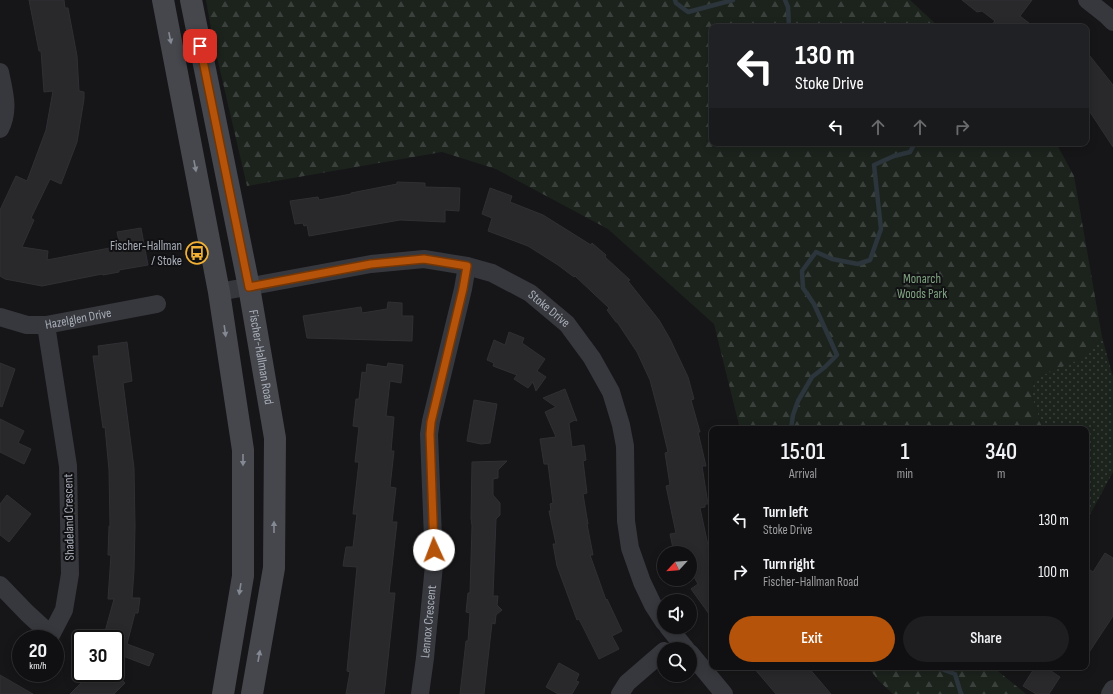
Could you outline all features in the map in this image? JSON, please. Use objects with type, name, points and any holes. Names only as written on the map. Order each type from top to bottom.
[{"type":"main road","points":[[163,0],[219,292],[243,450],[243,576],[223,694]]},
{"type":"main road","name":"Fischer-Hallman Road","points":[[191,0],[249,287],[274,438],[274,568],[252,694]]},
{"type":"street","points":[[1087,0],[1113,22]]},
{"type":"street","points":[[0,72],[6,100],[5,120],[0,129]]},
{"type":"street","name":"Stoke Drive","points":[[219,292],[371,264],[424,259],[467,266],[492,273],[530,293],[567,324],[592,358],[610,392],[621,425],[625,446],[626,521],[630,548],[642,582],[657,611]]},
{"type":"street","name":"Lennox Crescent","points":[[420,694],[434,565],[430,434],[431,422],[463,289],[467,266]]},
{"type":"street","name":"Hazelglen Drive","points":[[0,317],[27,325],[46,325],[157,304]]},
{"type":"street","name":"Shadeland Crescent","points":[[0,585],[51,635],[64,610],[70,574],[70,559],[68,466],[46,325]]},
{"type":"street","points":[[620,694],[627,683],[657,657]]},
{"type":"street","points":[[697,662],[724,694]]},
{"type":"street","points":[[1110,694],[1113,689]]},
{"type":"green space","name":"Monarch Woods Park","points":[[206,0],[910,0],[936,24],[709,24],[709,146],[1058,146],[1074,176],[1102,337],[1085,357],[1034,379],[1032,397],[1042,426],[739,426],[714,324],[608,229],[496,169],[442,152],[247,186],[213,40]]},
{"type":"green space","points":[[1102,337],[1113,377],[1113,472],[1089,516],[1089,426],[1042,426],[1032,397],[1034,379],[1084,357]]},
{"type":"green space","points":[[870,670],[997,670],[1026,694],[893,694],[878,680]]},
{"type":"building","points":[[29,0],[64,0],[65,8],[68,8],[77,56],[79,91],[84,92],[84,99],[77,142],[61,184],[50,179],[31,218],[34,220],[22,247],[48,251],[47,260],[120,246],[117,232],[141,228],[148,265],[119,270],[119,272],[42,286],[5,279],[0,276],[0,210],[16,176],[27,181],[46,130],[53,91],[44,92],[41,51],[39,51]]},
{"type":"building","points":[[962,0],[1032,0],[1020,16],[1030,24],[992,24],[995,21],[982,11],[977,12]]},
{"type":"building","points":[[1089,55],[1113,85],[1113,147],[1089,111]]},
{"type":"building","points":[[397,182],[425,183],[425,187],[460,188],[459,211],[445,210],[445,222],[400,220],[309,236],[307,225],[304,226],[303,223],[295,224],[290,201],[318,197],[319,200],[397,184]]},
{"type":"building","points":[[490,188],[512,196],[510,202],[543,215],[591,245],[592,243],[630,280],[628,281],[659,320],[670,339],[688,377],[694,399],[691,400],[700,432],[698,432],[706,466],[702,466],[708,504],[705,504],[705,507],[700,508],[709,547],[709,614],[697,597],[697,594],[695,594],[691,589],[698,584],[697,546],[673,546],[670,534],[676,533],[666,486],[670,485],[665,453],[668,452],[650,380],[637,352],[607,310],[609,308],[575,276],[574,277],[528,246],[488,231],[492,218],[482,214]]},
{"type":"building","points":[[388,302],[402,303],[402,316],[413,316],[412,341],[307,338],[303,316],[361,307],[362,313],[387,309]]},
{"type":"building","points":[[509,332],[524,338],[522,343],[545,359],[537,371],[546,377],[536,391],[533,382],[528,388],[514,379],[517,375],[493,366],[494,363],[487,360],[494,340],[505,345]]},
{"type":"building","points":[[127,342],[132,381],[123,383],[134,468],[135,526],[132,598],[140,598],[138,613],[135,613],[127,644],[154,654],[149,666],[124,656],[124,630],[105,630],[114,599],[108,599],[111,555],[108,555],[110,526],[109,470],[105,427],[103,428],[93,356],[99,356],[98,346]]},
{"type":"building","points":[[0,363],[15,369],[2,407],[0,406]]},
{"type":"building","points":[[388,363],[403,365],[401,383],[390,381],[386,416],[394,417],[391,451],[394,451],[390,487],[396,488],[392,522],[397,522],[389,593],[395,593],[385,687],[384,694],[346,694],[350,672],[347,671],[357,567],[343,566],[346,547],[353,547],[357,514],[353,514],[359,462],[355,462],[359,427],[353,426],[356,399],[359,399],[362,372],[366,373],[367,364],[387,367]]},
{"type":"building","points":[[565,389],[577,421],[575,420],[569,423],[572,447],[584,445],[586,460],[583,461],[587,493],[583,494],[593,555],[590,555],[606,600],[607,599],[622,631],[612,636],[619,649],[599,659],[579,619],[577,620],[557,566],[553,544],[556,544],[549,511],[551,511],[550,504],[553,503],[548,464],[544,464],[540,439],[556,437],[545,412],[556,407],[543,398]]},
{"type":"building","points":[[474,400],[497,404],[490,443],[481,444],[467,441]]},
{"type":"building","points":[[0,419],[24,431],[18,443],[31,449],[24,464],[0,452]]},
{"type":"building","points":[[507,461],[498,470],[498,478],[493,479],[493,495],[500,503],[500,515],[496,519],[493,596],[498,596],[497,605],[502,610],[496,615],[495,624],[492,623],[484,694],[460,694],[466,641],[468,641],[470,613],[466,612],[468,593],[470,593],[472,462]]},
{"type":"building","points":[[7,495],[31,514],[9,542],[0,535],[0,504]]},
{"type":"building","points":[[1105,553],[1113,558],[1113,616],[1089,652],[1089,569],[1093,572]]},
{"type":"building","points":[[559,663],[579,674],[576,681],[579,682],[572,694],[558,694],[546,687]]},
{"type":"building","points":[[756,670],[811,670],[831,694],[776,694]]},
{"type":"building","points":[[1033,670],[1050,670],[1060,677],[1049,694],[1036,694],[1023,686]]},
{"type":"building","points":[[0,675],[33,694],[0,694]]},
{"type":"building","points":[[82,682],[125,683],[114,694],[70,694]]},
{"type":"waterway","points":[[675,0],[676,3],[688,12],[733,0]]},
{"type":"waterway","points":[[785,0],[788,7],[789,24]]},
{"type":"waterway","points":[[791,426],[793,415],[798,401],[812,377],[837,355],[814,304],[803,288],[802,271],[816,252],[832,259],[858,264],[870,260],[881,229],[874,165],[894,156],[910,152],[913,146]]},
{"type":"waterway","points":[[944,670],[955,674],[961,694]]},
{"type":"place","name":"Fischer-Hallman / Stoke","points":[[197,253]]},
{"type":"route","points":[[200,46],[249,287],[371,264],[424,259],[467,266],[463,289],[431,422],[430,447],[434,550]]}]
